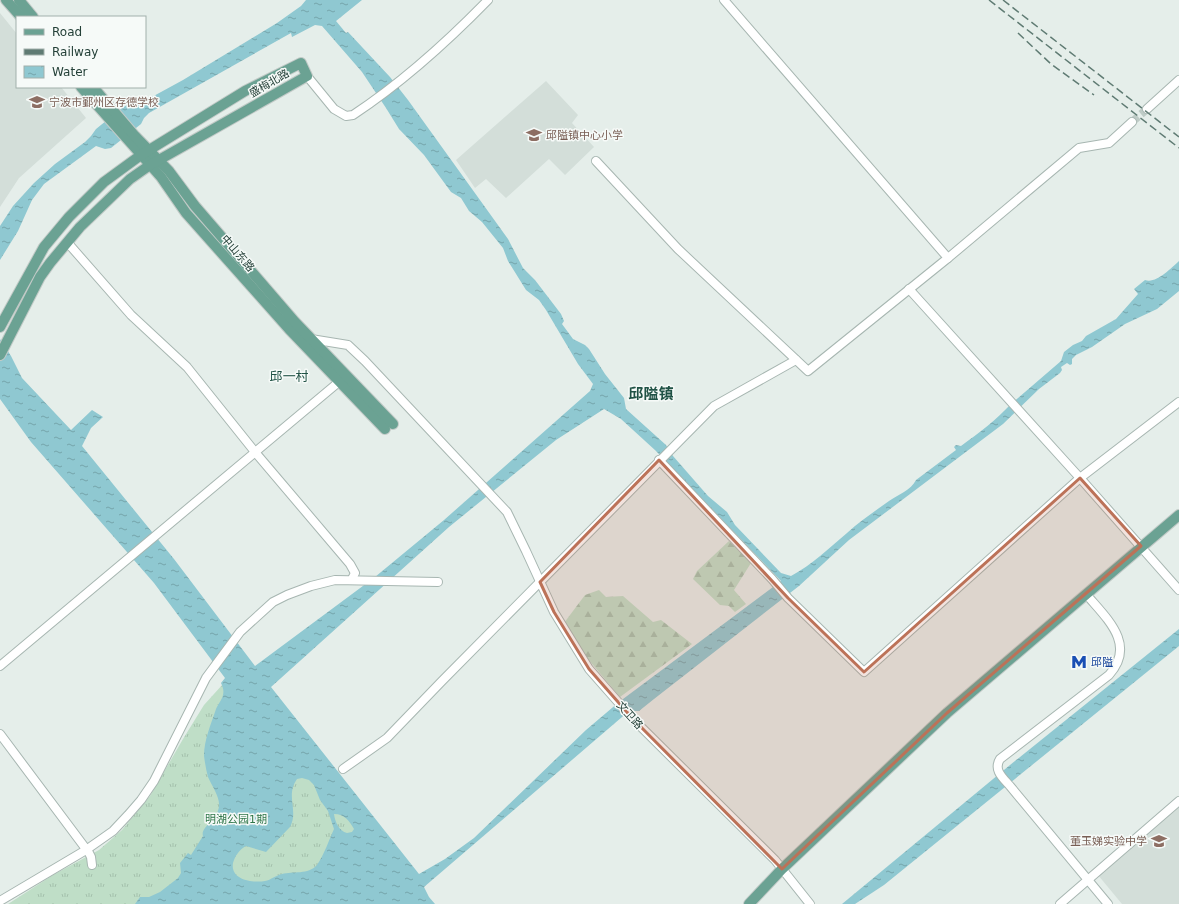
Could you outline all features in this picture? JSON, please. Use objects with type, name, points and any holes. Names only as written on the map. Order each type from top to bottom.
[{"type":"main road","points":[[6,0],[20,16]]},
{"type":"main road","points":[[19,0],[33,16]]},
{"type":"main road","name":"盛梅北路","points":[[0,327],[44,247],[69,216],[104,182],[146,153],[245,90],[301,63],[307,76],[155,163],[130,180],[80,227],[40,277],[0,355]]},
{"type":"main road","name":"中山东路","points":[[82,88],[110,113],[195,206],[295,322],[389,426],[340,381],[289,329],[186,212],[161,177],[155,163]]},
{"type":"main road","name":"中山东路","points":[[94,88],[110,113]]},
{"type":"main road","points":[[749,904],[782,869],[947,713],[1179,515]]},
{"type":"street","points":[[307,76],[334,109],[346,116],[353,115],[402,80],[464,25],[488,0]]},
{"type":"street","points":[[724,0],[948,258]]},
{"type":"street","points":[[1147,109],[1179,80]]},
{"type":"street","points":[[596,161],[678,249],[808,371],[948,258],[1078,148],[1109,143],[1132,122]]},
{"type":"street","points":[[67,242],[131,315],[188,367],[255,452],[350,564],[355,573],[352,579]]},
{"type":"street","points":[[909,289],[1179,590]]},
{"type":"street","name":"文卫路","points":[[311,339],[348,345],[365,361],[507,512],[554,612],[589,669],[633,719],[776,860],[810,904]]},
{"type":"street","points":[[343,769],[386,738],[714,406],[796,360]]},
{"type":"street","points":[[0,666],[340,381]]},
{"type":"street","points":[[659,460],[772,578],[788,598],[864,672],[1080,478],[1179,402]]},
{"type":"street","points":[[0,901],[86,850],[113,830],[141,800],[154,781],[206,678],[240,632],[273,602],[311,586],[335,580],[352,579],[438,582]]},
{"type":"street","points":[[1086,594],[1117,633],[1120,643],[1120,656],[1116,667],[1109,675],[1000,759],[996,764],[997,770],[1108,904]]},
{"type":"street","points":[[0,734],[91,857],[92,865]]},
{"type":"street","points":[[1060,904],[1179,801]]},
{"type":"highlighted area","points":[[659,460],[788,598],[864,672],[1080,478],[1141,546],[947,713],[782,869],[633,719],[589,669],[554,612],[540,582]]},
{"type":"shaded area","name":"宁波市鄞州区存德学校","points":[[0,13],[16,33],[16,88],[62,88],[86,118],[19,178],[0,207]]},
{"type":"shaded area","name":"邱隘镇中心小学","points":[[546,81],[578,115],[572,123],[594,147],[565,175],[549,159],[506,198],[486,179],[475,188],[456,160]]},
{"type":"shaded area","name":"董玉娣实验中学","points":[[1179,806],[1179,904],[1122,904],[1098,875]]},
{"type":"green space","points":[[729,541],[751,563],[734,590],[746,604],[735,612],[729,606],[720,605],[693,579],[697,571]]},
{"type":"green space","points":[[599,590],[606,597],[623,596],[653,622],[661,620],[692,644],[620,697],[561,627],[585,595]]},
{"type":"green space","name":"明湖公园1期","points":[[223,684],[349,818],[419,904],[8,904],[53,875],[99,850],[122,830],[150,796],[204,705]]},
{"type":"water","points":[[306,0],[362,0],[336,21],[390,77],[408,100],[508,239],[523,268],[535,280],[561,314],[564,321],[562,324],[573,339],[585,345],[589,349],[605,374],[624,398],[626,409],[666,445],[673,456],[708,496],[727,512],[735,525],[781,573],[791,576],[806,567],[862,520],[908,489],[916,480],[956,450],[954,447],[956,445],[961,446],[993,421],[1061,361],[1064,352],[1073,345],[1082,341],[1086,336],[1116,319],[1138,294],[1134,289],[1145,280],[1149,281],[1158,278],[1179,261],[1179,291],[1157,309],[1125,324],[1092,347],[1076,355],[1072,359],[1072,364],[1070,365],[1067,363],[1061,367],[1062,370],[1060,373],[1039,389],[1003,424],[849,540],[799,586],[639,711],[629,711],[424,887],[429,897],[435,904],[135,904],[140,897],[149,897],[160,892],[178,878],[181,873],[180,863],[188,853],[191,855],[203,836],[204,829],[218,811],[219,803],[208,777],[204,750],[210,726],[223,694],[221,683],[225,678],[154,583],[31,442],[0,399],[0,339],[11,356],[22,378],[71,430],[92,410],[103,417],[91,428],[82,446],[174,559],[255,666],[375,577],[444,520],[590,391],[593,384],[578,364],[539,300],[526,290],[508,261],[503,248],[482,222],[469,211],[461,198],[451,192],[424,155],[399,129],[362,72],[322,26],[315,25],[292,37],[291,33],[149,113],[141,124],[111,148],[105,149],[96,146],[44,184],[32,200],[18,231],[0,260],[0,226],[13,206],[34,183],[55,164],[85,142],[96,129],[127,105],[139,104],[183,80],[277,23],[301,6]],"holes":[[[604,409],[621,419],[656,451],[781,581],[619,702],[586,730],[474,838],[445,859],[419,874],[271,687],[449,527],[556,440]],[[302,778],[309,780],[314,785],[320,800],[328,811],[334,829],[320,861],[309,870],[286,873],[265,881],[249,881],[239,877],[233,869],[233,863],[241,849],[246,846],[266,852],[290,827],[293,815],[292,791],[297,779]],[[334,814],[338,814],[346,818],[354,829],[352,832],[347,833],[344,832],[336,823]]]},
{"type":"water","points":[[1179,629],[1179,646],[884,885],[855,904],[842,904],[1010,765]]},
{"type":"tunnel","points":[[1132,122],[1147,109]]},
{"type":"railway","points":[[989,0],[1179,148]]},
{"type":"railway","points":[[1003,0],[1179,137]]},
{"type":"railway","points":[[1018,33],[1051,64],[1094,95]]},
{"type":"place","name":"宁波市鄞州区存德学校","points":[[37,102]]},
{"type":"place","name":"邱隘镇中心小学","points":[[534,135]]},
{"type":"place","name":"邱隘","points":[[1079,662]]},
{"type":"place","name":"董玉娣实验中学","points":[[1159,841]]},
{"type":"district","name":"邱一村","points":[[289,376]]},
{"type":"district","name":"邱隘镇","points":[[651,394]]}]
